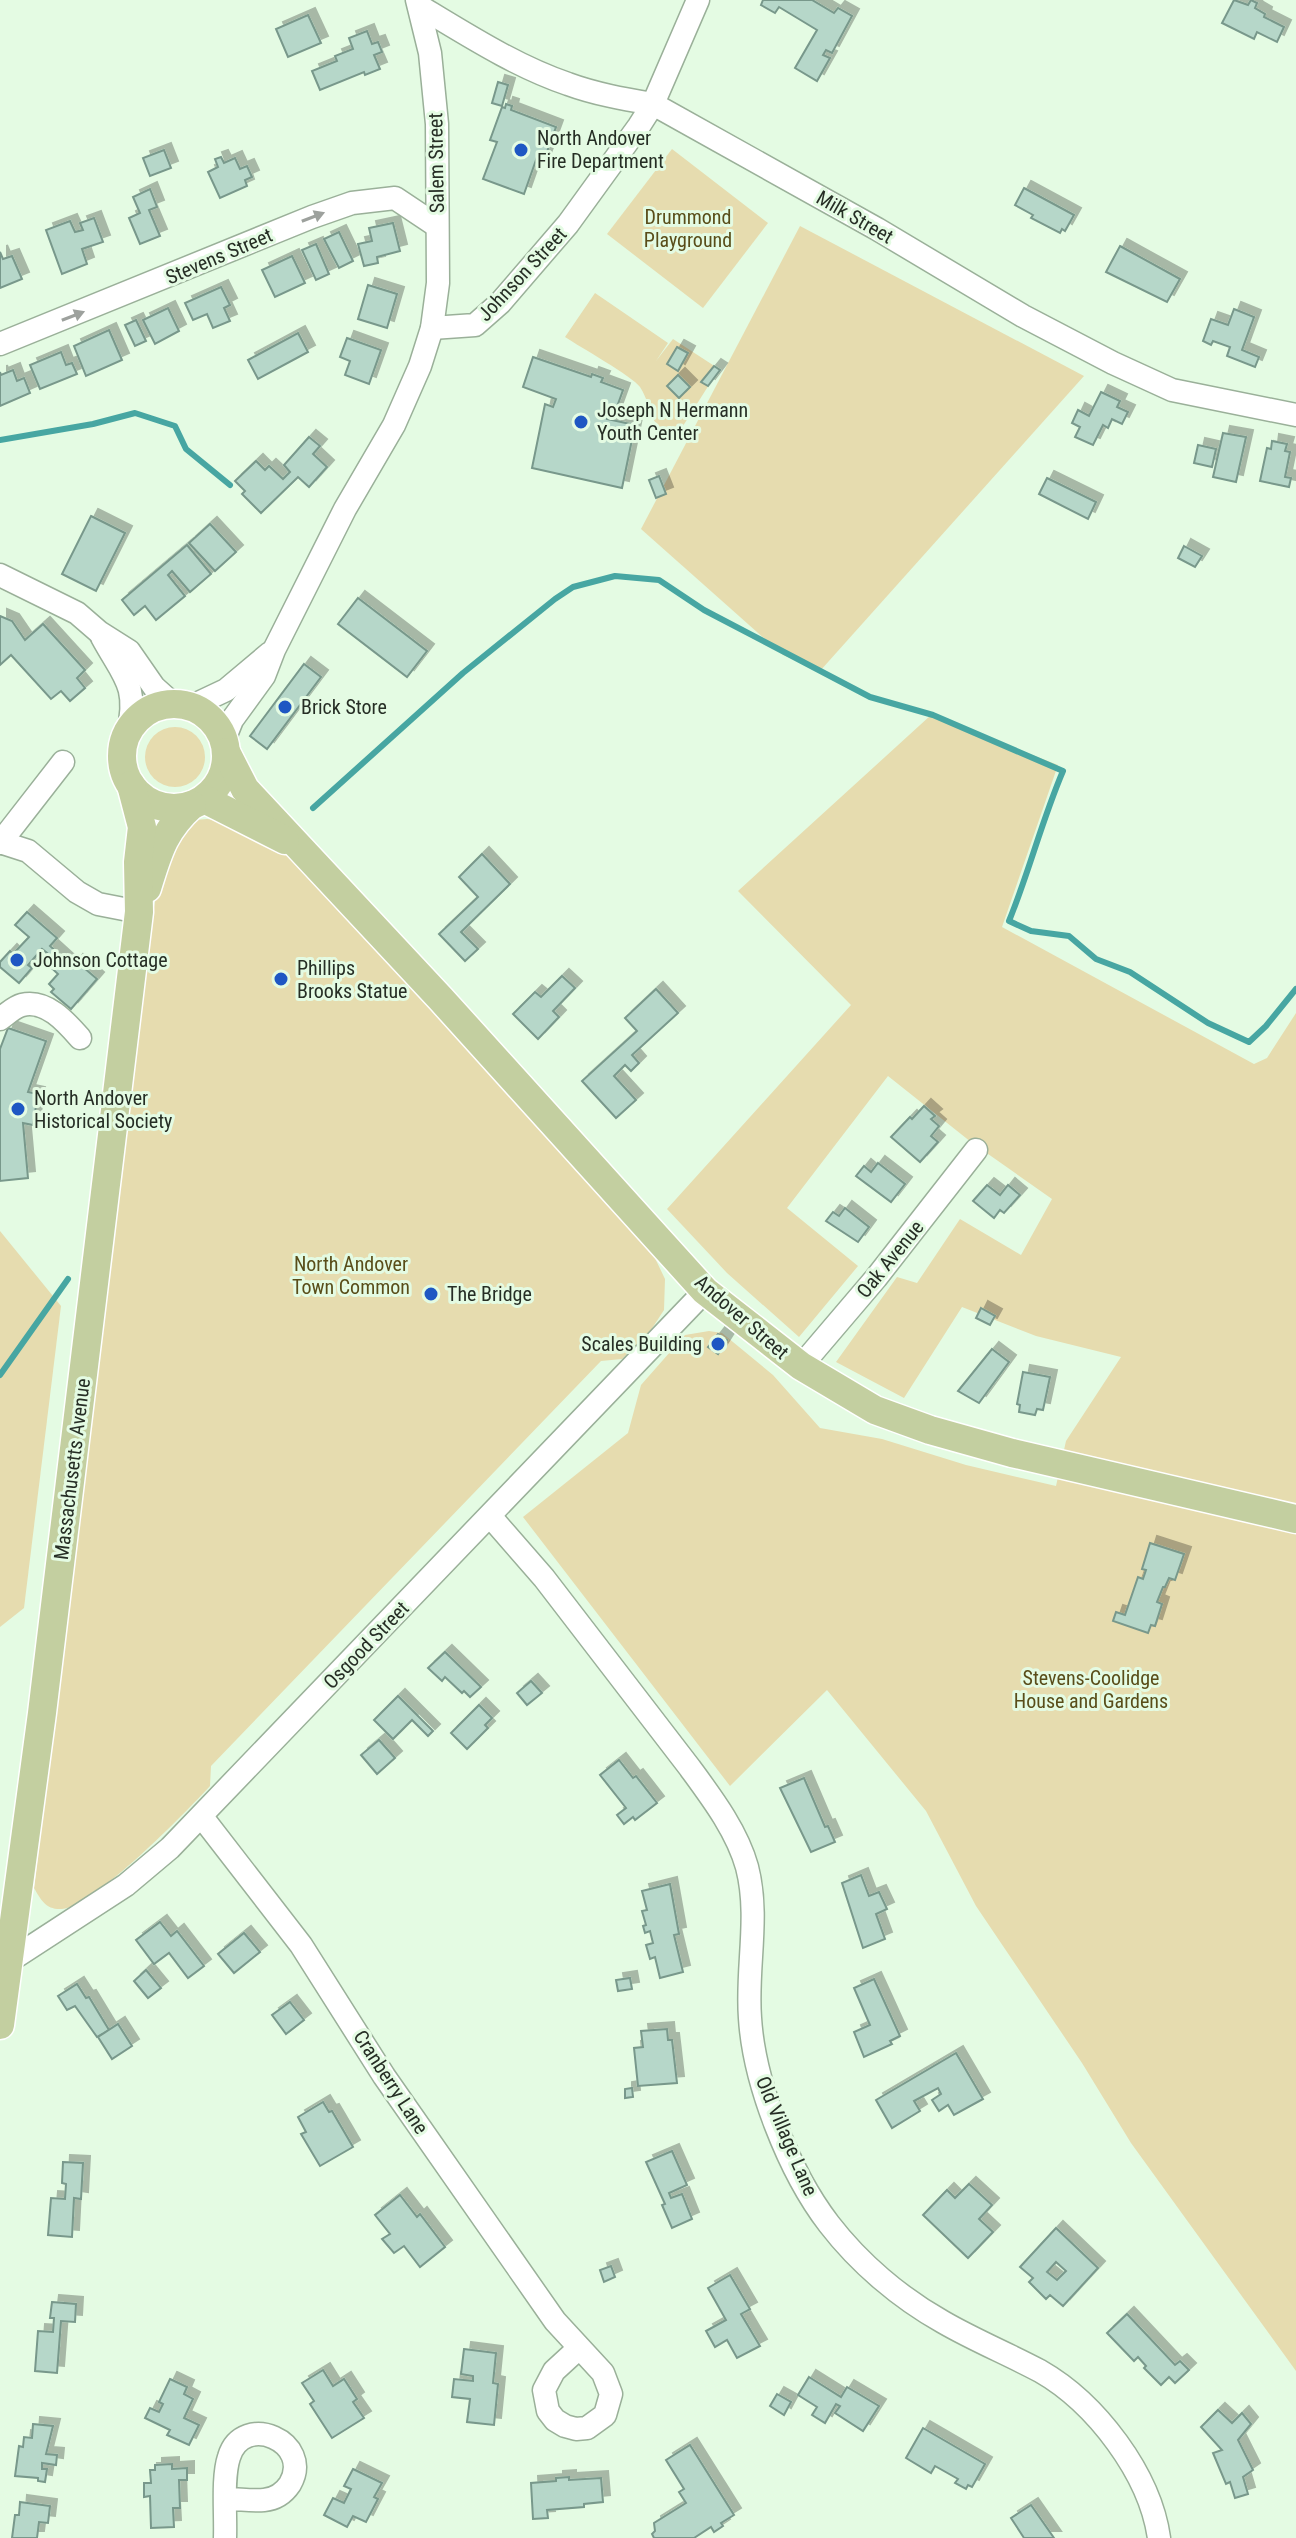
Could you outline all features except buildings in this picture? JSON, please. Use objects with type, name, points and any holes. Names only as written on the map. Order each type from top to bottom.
[{"type":"main road","points":[[182,706],[205,714],[217,726],[225,746],[222,779],[198,802],[165,808],[140,795],[131,785],[126,775],[123,753],[128,732],[147,712],[182,706]]},
{"type":"main road","name":"Andover Street","points":[[225,746],[245,789],[410,965],[705,1291],[801,1366],[875,1410],[930,1430],[1012,1453],[1296,1519]]},
{"type":"main road","name":"Massachusetts Avenue","points":[[0,2025],[5,1964],[42,1713],[139,912],[138,862],[142,827],[131,785]]},
{"type":"main road","name":"Andover Street","points":[[198,802],[300,848]]},
{"type":"main road","name":"Massachusetts Avenue","points":[[139,912],[161,845],[174,822],[198,802]]},
{"type":"street","name":"Johnson Street","points":[[432,328],[475,325],[500,303],[568,224],[653,104],[698,0]]},
{"type":"street","name":"Milk Street","points":[[418,3],[487,47],[567,84],[653,104],[877,229],[1023,316],[1113,363],[1172,390],[1296,415]]},
{"type":"street","name":"Salem Street","points":[[418,3],[430,53],[437,124],[438,283],[432,328]]},
{"type":"street","name":"Stevens Street","points":[[0,344],[352,203],[395,198],[437,226]]},
{"type":"street","points":[[225,746],[232,720],[264,676],[345,509],[408,398],[432,328]]},
{"type":"street","points":[[0,575],[77,613],[129,651],[154,687],[182,706],[226,690],[274,650]]},
{"type":"street","points":[[99,632],[124,673],[133,696],[128,732]]},
{"type":"street","points":[[63,762],[1,843],[28,851],[77,892],[98,904],[139,912]]},
{"type":"street","points":[[0,1019],[20,1005],[41,1005],[63,1019],[80,1038]]},
{"type":"street","name":"Oak Avenue","points":[[801,1366],[876,1278],[976,1150]]},
{"type":"street","name":"Osgood Street","points":[[5,1964],[149,1868],[202,1817],[705,1291]]},
{"type":"street","name":"Old Village Lane","points":[[490,1516],[544,1578],[712,1797],[738,1844],[747,1867],[752,1904],[749,2016],[756,2057],[779,2128],[811,2198],[843,2243],[873,2272],[941,2321],[1041,2372],[1069,2392],[1100,2421],[1125,2453],[1143,2484],[1157,2521],[1159,2538]]},
{"type":"street","name":"Cranberry Lane","points":[[202,1817],[301,1945],[384,2076],[555,2321],[579,2348]]},
{"type":"street","points":[[225,2538],[227,2499]]},
{"type":"green space","name":"Drummond Playground","points":[[672,149],[768,223],[703,308],[607,234]]},
{"type":"green space","points":[[800,226],[1084,376],[820,671],[783,655],[641,529]]},
{"type":"green space","points":[[595,293],[668,343],[656,361],[673,339],[719,369],[676,437],[655,421],[645,395],[635,382],[565,337]]},
{"type":"green space","name":"Stevens-Coolidge House and Gardens","points":[[931,715],[1058,765],[1002,927],[1254,1064],[1267,1058],[1296,1013],[1296,2371],[1131,2143],[1082,2063],[976,1906],[926,1811],[827,1690],[730,1786],[523,1517],[628,1433],[641,1385],[685,1335],[709,1331],[722,1333],[773,1375],[820,1428],[882,1439],[966,1465],[1056,1486],[1066,1441],[1121,1357],[1036,1336],[962,1307],[904,1398],[836,1362],[897,1277],[917,1283],[960,1219],[1021,1255],[1052,1199],[971,1142],[888,1076],[787,1208],[858,1266],[799,1337],[727,1273],[667,1209],[851,1005],[738,891]]},
{"type":"green space","points":[[175,727],[187,729],[196,736],[203,745],[203,769],[196,778],[187,785],[175,787],[163,785],[154,778],[147,769],[145,757],[147,745],[154,736],[163,729]]},
{"type":"green space","name":"North Andover Town Common","points":[[207,819],[253,833],[293,860],[639,1237],[654,1256],[665,1279],[664,1310],[649,1333],[622,1359],[601,1361],[211,1766],[210,1786],[161,1836],[96,1892],[77,1904],[56,1909],[45,1903],[34,1888],[153,912],[163,861],[195,820]]},
{"type":"green space","points":[[0,1231],[61,1306],[24,1608],[0,1627]]},
{"type":"waterway","points":[[0,440],[93,424],[135,413],[175,426],[186,449],[230,485]]},
{"type":"waterway","points":[[313,808],[463,673],[573,587],[615,576],[659,580],[704,610],[870,697],[933,715],[1063,771],[1009,921],[1031,931],[1069,936],[1096,959],[1130,972],[1208,1023],[1249,1042],[1296,989]]},
{"type":"waterway","points":[[0,1375],[68,1279]]},
{"type":"place","name":"North Andover Fire Department","points":[[521,150]]},
{"type":"place","name":"Joseph N Hermann Youth Center","points":[[581,422]]},
{"type":"place","name":"Brick Store","points":[[285,707]]},
{"type":"place","name":"Johnson Cottage","points":[[17,960]]},
{"type":"place","name":"Phillips Brooks Statue","points":[[281,979]]},
{"type":"place","name":"North Andover Historical Society","points":[[18,1109]]},
{"type":"place","name":"The Bridge","points":[[431,1294]]},
{"type":"place","name":"Scales Building","points":[[718,1344]]}]
